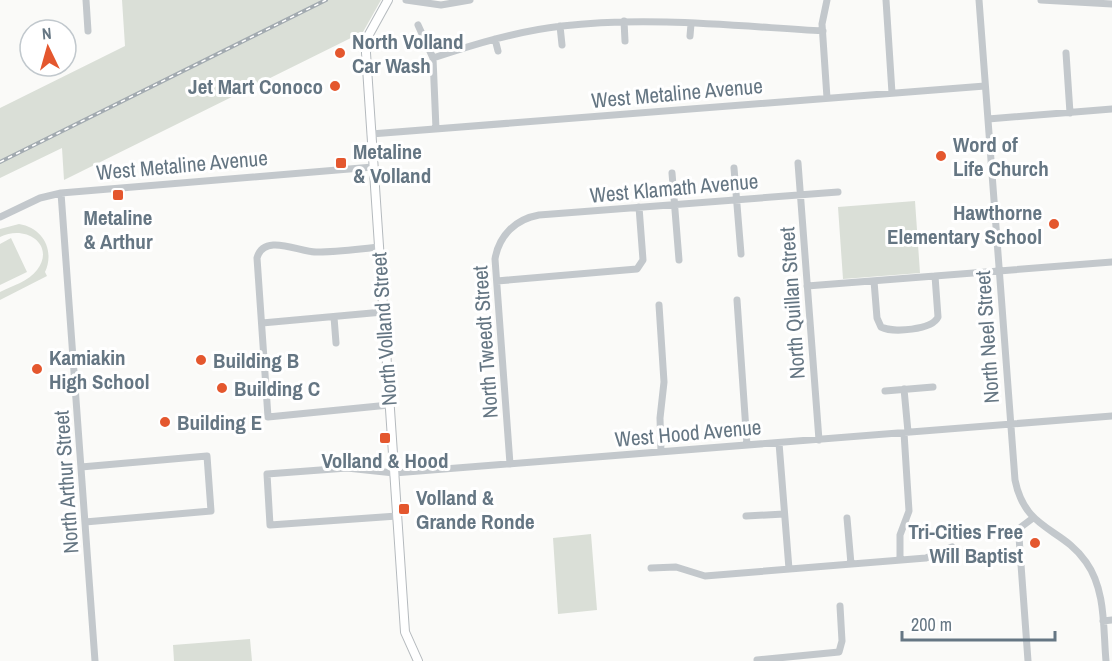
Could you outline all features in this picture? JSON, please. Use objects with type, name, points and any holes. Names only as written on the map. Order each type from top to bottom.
[{"type":"main road","name":"North Volland Street","points":[[388,0],[366,42],[406,637],[418,661]]},
{"type":"street","points":[[86,0],[88,31]]},
{"type":"street","points":[[406,0],[441,5],[471,0]]},
{"type":"street","points":[[827,0],[823,31],[827,98]]},
{"type":"street","points":[[886,0],[892,93]]},
{"type":"street","name":"North Neel Street","points":[[980,0],[1016,486],[1033,518]]},
{"type":"street","points":[[1041,0],[1112,4]]},
{"type":"street","points":[[433,58],[495,39],[560,26],[624,21],[823,31]]},
{"type":"street","points":[[624,21],[625,41]]},
{"type":"street","points":[[690,36],[691,24]]},
{"type":"street","points":[[418,25],[433,58],[436,129]]},
{"type":"street","points":[[560,26],[562,45]]},
{"type":"street","points":[[756,28],[756,36]]},
{"type":"street","points":[[495,39],[498,51]]},
{"type":"street","points":[[1066,53],[1070,113]]},
{"type":"street","name":"West Metaline Avenue","points":[[371,134],[986,86]]},
{"type":"street","points":[[988,119],[1112,109]]},
{"type":"street","name":"North Quillan Street","points":[[798,163],[819,440]]},
{"type":"street","name":"West Metaline Avenue","points":[[0,217],[39,198],[61,193],[373,167]]},
{"type":"street","points":[[734,168],[741,254]]},
{"type":"street","points":[[672,173],[679,260]]},
{"type":"street","name":"West Klamath Avenue","points":[[514,224],[539,215],[838,192]]},
{"type":"street","name":"North Arthur Street","points":[[61,193],[95,661]]},
{"type":"street","points":[[496,281],[635,270],[641,266],[639,207]]},
{"type":"street","name":"North Tweedt Street","points":[[510,464],[495,259],[498,247],[514,224]]},
{"type":"street","points":[[379,247],[314,252],[287,245],[260,250],[257,258],[268,417],[389,405]]},
{"type":"street","points":[[807,286],[1112,262]]},
{"type":"street","points":[[874,281],[878,322],[881,327],[888,330],[927,327],[935,323],[938,317],[935,276]]},
{"type":"street","points":[[737,300],[747,445]]},
{"type":"street","points":[[660,305],[664,382],[660,418],[661,452]]},
{"type":"street","points":[[262,323],[383,312]]},
{"type":"street","points":[[334,317],[336,343]]},
{"type":"street","points":[[885,391],[933,387]]},
{"type":"street","points":[[900,560],[900,535],[909,511],[904,389]]},
{"type":"street","name":"West Hood Avenue","points":[[397,516],[270,525],[267,474],[346,468],[394,473],[1112,416]]},
{"type":"street","points":[[779,443],[789,569]]},
{"type":"street","points":[[81,467],[207,456],[211,511],[85,522]]},
{"type":"street","points":[[747,516],[784,513]]},
{"type":"street","points":[[847,518],[851,564]]},
{"type":"street","points":[[1028,661],[1018,537],[1021,528],[1033,518],[1044,529],[1072,546],[1085,560],[1098,585],[1106,661]]},
{"type":"street","points":[[651,568],[676,567],[705,576],[932,557],[952,547]]},
{"type":"street","points":[[757,660],[806,658],[841,650],[840,606]]},
{"type":"street","points":[[1103,621],[1112,620]]},
{"type":"shaded area","points":[[122,0],[381,0],[363,32],[64,180],[62,148],[0,178],[0,108],[60,78],[78,78],[78,69],[125,46]]},
{"type":"shaded area","points":[[915,201],[920,273],[843,279],[838,207]]},
{"type":"shaded area","points":[[19,224],[35,230],[45,241],[49,256],[45,272],[47,276],[0,300],[0,292],[30,277],[42,261],[43,252],[40,245],[28,235],[19,233],[0,237],[0,229]]},
{"type":"shaded area","points":[[11,238],[27,272],[0,285],[0,244]]},
{"type":"shaded area","points":[[591,534],[597,610],[558,614],[553,538]]},
{"type":"shaded area","points":[[250,639],[252,661],[174,661],[173,645]]},
{"type":"railway","points":[[0,162],[326,0]]},
{"type":"place","name":"North Volland Car Wash","points":[[340,53]]},
{"type":"place","name":"Jet Mart Conoco","points":[[335,86]]},
{"type":"place","name":"Word of Life Church","points":[[941,156]]},
{"type":"place","name":"Metaline & Volland","points":[[341,163]]},
{"type":"place","name":"Metaline & Arthur","points":[[118,195]]},
{"type":"place","name":"Hawthorne Elementary School","points":[[1054,224]]},
{"type":"place","name":"Building B","points":[[201,360]]},
{"type":"place","name":"Kamiakin High School","points":[[37,369]]},
{"type":"place","name":"Building C","points":[[222,388]]},
{"type":"place","name":"Building E","points":[[165,422]]},
{"type":"place","name":"Volland & Hood","points":[[385,438]]},
{"type":"place","name":"Volland & Grande Ronde","points":[[404,509]]},
{"type":"place","name":"Tri-Cities Free Will Baptist","points":[[1035,543]]}]
